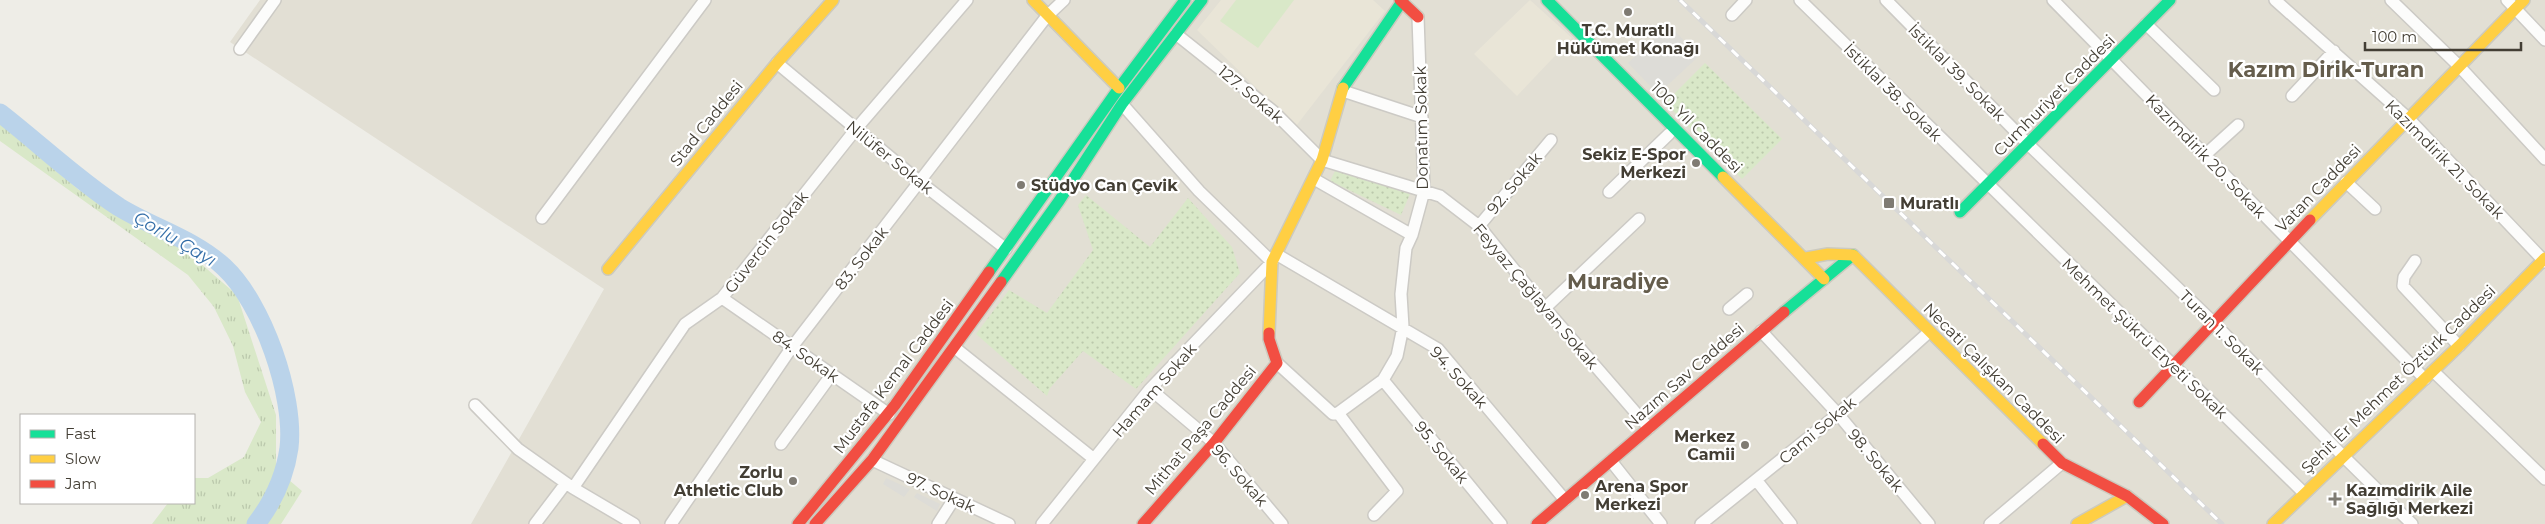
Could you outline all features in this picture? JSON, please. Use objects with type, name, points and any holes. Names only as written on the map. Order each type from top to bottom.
[{"type":"street","points":[[240,49],[275,0]]},
{"type":"street","name":"Stad Caddesi","points":[[608,270],[776,63],[833,0]]},
{"type":"street","name":"Güvercin Sokak","points":[[535,524],[570,485],[685,324],[722,298],[856,129],[967,0]]},
{"type":"street","points":[[1033,0],[1119,88],[1122,104]]},
{"type":"street","name":"83. Sokak","points":[[671,524],[792,347],[1047,16],[1064,0]]},
{"type":"street","name":"Mustafa Kemal Caddesi","points":[[798,524],[889,414],[1119,88],[1185,0]]},
{"type":"street","name":"Mustafa Kemal Caddesi","points":[[815,524],[872,460],[1059,200],[1122,104],[1202,0]]},
{"type":"street","name":"Donatım Sokak","points":[[1335,413],[1383,380],[1396,356],[1403,327],[1401,294],[1406,248],[1412,235],[1424,191],[1418,17],[1402,0]]},
{"type":"street","name":"Mithat Paşa Caddesi","points":[[1143,524],[1214,444],[1277,363],[1269,339],[1274,258],[1322,160],[1343,92],[1357,64],[1402,0]]},
{"type":"street","name":"100. Yıl Caddesi","points":[[1546,0],[1806,258],[1824,279]]},
{"type":"street","points":[[1732,14],[1746,0]]},
{"type":"street","name":"İstiklal 38. Sokak","points":[[1800,0],[1986,185]]},
{"type":"street","name":"İstiklal 39. Sokak","points":[[1886,0],[2028,144]]},
{"type":"street","name":"Kazımdirik 20. Sokak","points":[[2054,0],[2289,241],[2429,375],[2545,479]]},
{"type":"street","name":"Cumhuriyet Caddesi","points":[[1960,212],[2112,61],[2170,0]]},
{"type":"street","name":"Kazımdirik 21. Sokak","points":[[2275,0],[2408,118],[2544,260]]},
{"type":"street","points":[[2391,0],[2459,66],[2545,158]]},
{"type":"street","points":[[542,218],[702,1]]},
{"type":"street","points":[[2515,3],[2545,40]]},
{"type":"street","name":"Vatan Caddesi","points":[[2139,402],[2289,241],[2459,66],[2515,3]]},
{"type":"street","points":[[2146,24],[2214,90]]},
{"type":"street","name":"127. Sokak","points":[[1176,34],[1274,112],[1322,160]]},
{"type":"street","points":[[2292,96],[2334,51]]},
{"type":"street","name":"Nilüfer Sokak","points":[[776,63],[920,182],[1006,249]]},
{"type":"street","points":[[1343,92],[1422,117]]},
{"type":"street","name":"94. Sokak","points":[[1122,104],[1199,191],[1274,258],[1403,327],[1438,349],[1565,500]]},
{"type":"street","points":[[2206,154],[2238,125]]},
{"type":"street","points":[[1609,192],[1669,134]]},
{"type":"street","name":"92. Sokak","points":[[1479,226],[1550,140]]},
{"type":"street","name":"Turan 1. Sokak","points":[[2028,144],[2214,323],[2412,524]]},
{"type":"street","name":"Feyyaz Çağlayan Sokak","points":[[1322,160],[1440,196],[1479,226],[1545,308],[1649,428]]},
{"type":"street","points":[[1314,179],[1412,235]]},
{"type":"street","points":[[2346,182],[2375,209]]},
{"type":"street","name":"Mehmet Şükrü Eryeti Sokak","points":[[1986,185],[2304,492]]},
{"type":"street","points":[[1047,190],[1059,200]]},
{"type":"street","points":[[1545,308],[1639,218]]},
{"type":"street","points":[[1806,258],[1828,254],[1857,259]]},
{"type":"street","name":"Hamam Sokak","points":[[1042,524],[1150,390],[1274,258]]},
{"type":"street","name":"Nazım Sav Caddesi","points":[[1537,524],[1761,331],[1824,279],[1857,259]]},
{"type":"street","name":"Necati Çalışkan Caddesi","points":[[1857,259],[2062,463],[2127,496],[2163,524]]},
{"type":"street","name":"Şehit Er Mehmet Öztürk Caddesi","points":[[2273,524],[2304,492],[2459,346],[2544,260]]},
{"type":"street","points":[[2415,261],[2404,277],[2403,286],[2459,346]]},
{"type":"street","points":[[992,269],[1004,277]]},
{"type":"street","points":[[1728,309],[1747,294]]},
{"type":"street","name":"84. Sokak","points":[[722,298],[889,414]]},
{"type":"street","name":"98. Sokak","points":[[1761,331],[1838,414],[1928,524]]},
{"type":"street","name":"Cami Sokak","points":[[1701,524],[1838,414],[1929,332]]},
{"type":"street","points":[[954,347],[1094,459]]},
{"type":"street","points":[[1277,363],[1335,413],[1397,491],[1374,515]]},
{"type":"street","points":[[781,444],[832,374]]},
{"type":"street","name":"95. Sokak","points":[[1383,380],[1502,524]]},
{"type":"street","name":"96. Sokak","points":[[1150,390],[1214,444],[1282,524]]},
{"type":"street","points":[[475,405],[518,449],[570,485],[634,524]]},
{"type":"street","name":"97. Sokak","points":[[872,460],[1009,524]]},
{"type":"street","points":[[1611,461],[1662,524]]},
{"type":"street","points":[[1990,524],[2062,463]]},
{"type":"street","points":[[1757,480],[1791,524]]},
{"type":"street","points":[[2077,524],[2127,496]]},
{"type":"street","points":[[938,524],[954,499]]},
{"type":"shaded area","name":"Muratlı","points":[[260,0],[2545,0],[2545,524],[471,524],[604,289],[230,42]]},
{"type":"shaded area","points":[[1221,0],[1373,0],[1385,11],[1296,126],[1197,30]]},
{"type":"shaded area","points":[[1530,0],[1572,38],[1517,96],[1474,54]]},
{"type":"shaded area","points":[[1669,25],[1699,56],[1658,94],[1628,63]]},
{"type":"shaded area","points":[[886,478],[910,489],[904,497],[883,484]]},
{"type":"shaded area","points":[[917,493],[940,504],[937,511],[914,497]]},
{"type":"green space","points":[[1236,0],[1294,0],[1258,48],[1220,21]]},
{"type":"green space","points":[[1705,63],[1782,139],[1742,179],[1665,103]]},
{"type":"green space","points":[[0,124],[79,190],[177,243],[237,295],[276,415],[276,469],[302,491],[281,524],[152,524],[167,504],[195,504],[195,478],[208,478],[244,457],[261,422],[245,392],[233,346],[214,307],[188,275],[0,141]]},
{"type":"green space","points":[[1337,167],[1410,194],[1401,215],[1330,181]]},
{"type":"green space","points":[[1086,195],[1150,247],[1188,198],[1232,247],[1240,273],[1136,389],[1083,351],[1050,388],[1047,396],[976,334],[1009,290],[1047,313],[1093,250],[1078,205]]},
{"type":"waterway","name":"Çorlu Çayı","points":[[0,113],[73,173],[119,207],[187,241],[212,257],[238,283],[251,303],[263,326],[281,377],[290,427],[289,448],[281,479],[273,498],[256,524]]},
{"type":"railway","points":[[1680,0],[2222,524]]},
{"type":"traffic: fast","points":[[989,272],[1119,88],[1185,0]]},
{"type":"traffic: fast","points":[[1001,282],[1059,201],[1122,104],[1202,0]]},
{"type":"traffic: fast","points":[[1343,88],[1403,0]]},
{"type":"traffic: fast","points":[[1547,0],[1723,177]]},
{"type":"traffic: fast","points":[[1960,212],[2170,0]]},
{"type":"traffic: fast","points":[[1784,312],[1853,255]]},
{"type":"traffic: slow","points":[[608,269],[777,63],[833,0]]},
{"type":"traffic: slow","points":[[1033,0],[1119,88]]},
{"type":"traffic: slow","points":[[2310,220],[2524,0]]},
{"type":"traffic: slow","points":[[1269,333],[1272,262],[1322,160],[1343,88]]},
{"type":"traffic: slow","points":[[1723,177],[1824,279]]},
{"type":"traffic: slow","points":[[1806,258],[1828,254],[1853,255],[2043,444]]},
{"type":"traffic: slow","points":[[2273,524],[2459,346],[2545,258]]},
{"type":"traffic: slow","points":[[2077,524],[2127,496]]},
{"type":"traffic: jam","points":[[1400,0],[1418,17]]},
{"type":"traffic: jam","points":[[2139,402],[2310,220]]},
{"type":"traffic: jam","points":[[798,524],[895,405],[989,272]]},
{"type":"traffic: jam","points":[[815,524],[872,460],[1001,282]]},
{"type":"traffic: jam","points":[[1537,524],[1784,312]]},
{"type":"traffic: jam","points":[[1143,524],[1214,443],[1277,363],[1269,339],[1269,333]]},
{"type":"traffic: jam","points":[[2043,444],[2062,463],[2127,496],[2163,524]]},
{"type":"place","name":"T.C. Muratlı Hükümet Konağı","points":[[1628,12]]},
{"type":"place","name":"Sekiz E-Spor Merkezi","points":[[1696,163]]},
{"type":"place","name":"Stüdyo Can Çevik","points":[[1021,185]]},
{"type":"place","name":"Muratlı","points":[[1889,203]]},
{"type":"place","name":"Merkez Camii","points":[[1745,445]]},
{"type":"place","name":"Zorlu Athletic Club","points":[[793,481]]},
{"type":"place","name":"Arena Spor Merkezi","points":[[1585,495]]},
{"type":"place","name":"Kazımdirik Aile Sağlığı Merkezi","points":[[2335,499]]},
{"type":"district","name":"Kazım Dirik-Turan","points":[[2326,70]]},
{"type":"district","name":"Muradiye","points":[[1618,282]]}]
